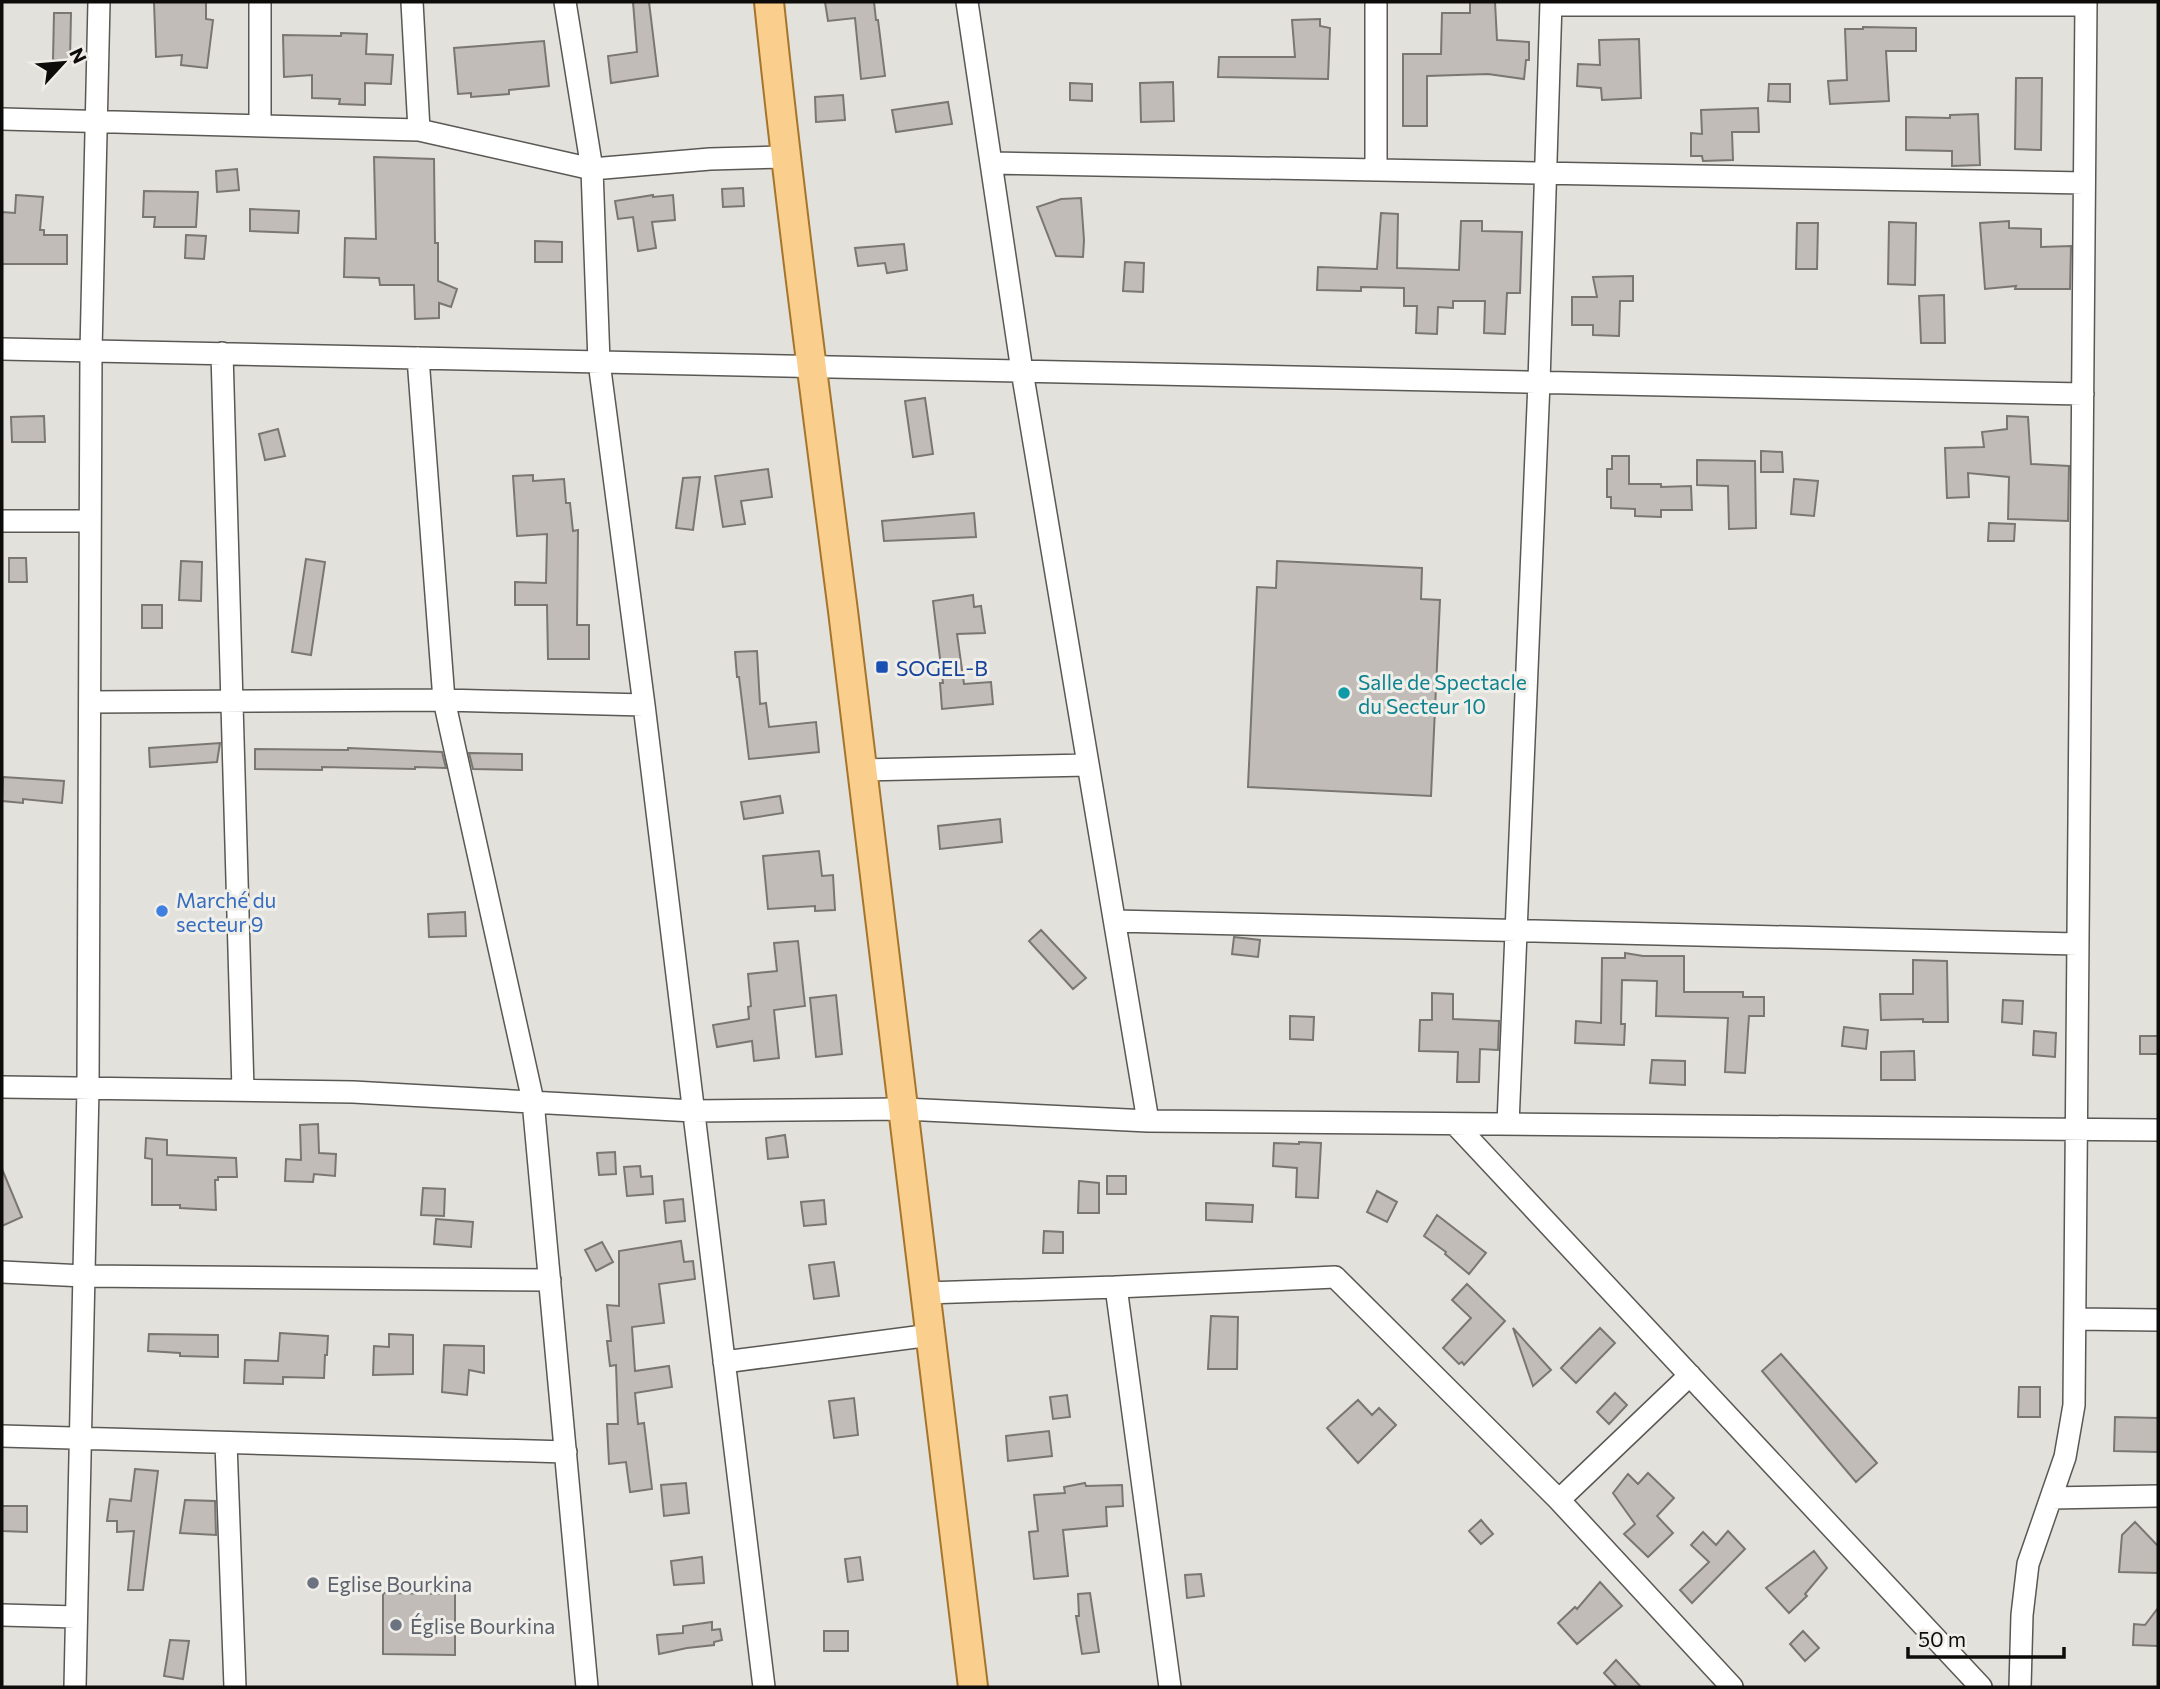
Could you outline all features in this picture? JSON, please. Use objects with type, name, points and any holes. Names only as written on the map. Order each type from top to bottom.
[{"type":"main road","points":[[769,2],[785,157],[973,1687]]},
{"type":"street","points":[[75,1687],[88,1088],[91,351],[99,2]]},
{"type":"street","points":[[260,2],[260,126]]},
{"type":"street","points":[[412,2],[419,130]]},
{"type":"street","points":[[565,2],[592,169],[599,362],[764,1687]]},
{"type":"street","points":[[967,2],[1022,371],[1148,1121]]},
{"type":"street","points":[[1376,2],[1376,170]]},
{"type":"street","points":[[1508,1124],[1539,382],[1551,3],[2086,4],[2074,1405],[2065,1457],[2028,1564],[2022,1615],[2020,1687]]},
{"type":"street","points":[[2,119],[419,130],[592,169],[710,159],[785,157]]},
{"type":"street","points":[[992,163],[2084,183]]},
{"type":"street","points":[[2,349],[2083,394]]},
{"type":"street","points":[[222,354],[243,1090]]},
{"type":"street","points":[[418,358],[444,700],[533,1101],[587,1687]]},
{"type":"street","points":[[2,521],[90,521]]},
{"type":"street","points":[[90,702],[444,700],[643,705]]},
{"type":"street","points":[[862,771],[1088,765]]},
{"type":"street","points":[[1115,921],[2078,944]]},
{"type":"street","points":[[2,1087],[353,1092],[693,1111],[904,1109],[1148,1121],[2158,1130]]},
{"type":"street","points":[[1455,1124],[1981,1687]]},
{"type":"street","points":[[2,1272],[84,1276],[550,1280]]},
{"type":"street","points":[[925,1293],[1335,1277],[1559,1500],[1732,1687]]},
{"type":"street","points":[[1116,1287],[1170,1687]]},
{"type":"street","points":[[2075,1320],[2158,1320]]},
{"type":"street","points":[[724,1362],[931,1335]]},
{"type":"street","points":[[1559,1500],[1690,1375]]},
{"type":"street","points":[[2,1436],[566,1452]]},
{"type":"street","points":[[226,1443],[235,1687]]},
{"type":"street","points":[[2051,1497],[2158,1496]]},
{"type":"street","points":[[2,1615],[76,1617]]},
{"type":"building","points":[[154,2],[206,2],[206,19],[213,20],[207,68],[181,65],[182,55],[156,57]]},
{"type":"building","points":[[633,2],[649,2],[658,76],[611,83],[608,56],[637,52]]},
{"type":"building","points":[[825,2],[874,2],[885,76],[861,79],[855,18],[828,21]]},
{"type":"building","points":[[1470,2],[1495,2],[1497,40],[1529,42],[1529,60],[1526,60],[1524,79],[1488,74],[1427,76],[1427,126],[1403,126],[1403,54],[1441,54],[1442,13],[1470,13]]},
{"type":"building","points":[[54,13],[71,13],[70,61],[53,60]]},
{"type":"building","points":[[1320,19],[1320,26],[1330,28],[1328,79],[1218,77],[1219,57],[1295,57],[1292,20]]},
{"type":"building","points":[[1916,28],[1916,51],[1886,51],[1889,101],[1830,104],[1828,81],[1847,80],[1845,29]]},
{"type":"building","points":[[341,33],[367,34],[366,54],[393,55],[391,84],[365,83],[365,105],[339,104],[340,99],[312,98],[312,75],[284,77],[283,35],[341,36]]},
{"type":"building","points":[[1639,39],[1641,98],[1602,100],[1601,88],[1577,86],[1578,64],[1600,65],[1599,40]]},
{"type":"building","points":[[544,41],[549,86],[509,90],[509,94],[471,97],[471,93],[458,94],[454,48]]},
{"type":"building","points":[[2016,78],[2042,78],[2041,150],[2015,149]]},
{"type":"building","points":[[1173,82],[1174,121],[1141,122],[1140,83]]},
{"type":"building","points":[[1070,83],[1092,84],[1092,101],[1070,100]]},
{"type":"building","points":[[1769,84],[1790,84],[1790,102],[1768,101]]},
{"type":"building","points":[[843,95],[845,120],[816,122],[815,97]]},
{"type":"building","points":[[948,102],[952,124],[896,132],[892,110]]},
{"type":"building","points":[[1758,108],[1759,132],[1732,132],[1733,160],[1703,161],[1702,156],[1691,156],[1691,133],[1702,134],[1701,110]]},
{"type":"building","points":[[1978,114],[1980,165],[1952,166],[1952,151],[1906,150],[1906,117],[1950,118],[1950,115]]},
{"type":"building","points":[[374,157],[434,159],[438,281],[457,289],[451,307],[439,303],[439,318],[415,319],[414,285],[380,285],[379,278],[344,277],[345,238],[376,239]]},
{"type":"building","points":[[237,169],[239,190],[217,192],[216,171]]},
{"type":"building","points":[[743,188],[744,206],[723,207],[722,189]]},
{"type":"building","points":[[144,191],[198,192],[196,227],[154,227],[155,217],[143,217]]},
{"type":"building","points":[[16,195],[43,197],[40,230],[44,230],[44,235],[67,235],[67,264],[2,264],[2,212],[15,213]]},
{"type":"building","points":[[673,195],[675,220],[652,222],[656,248],[638,251],[633,217],[618,219],[615,201]]},
{"type":"building","points":[[1081,198],[1083,257],[1056,256],[1037,207],[1061,199]]},
{"type":"building","points":[[250,209],[299,211],[298,233],[250,231]]},
{"type":"building","points":[[1381,213],[1398,214],[1397,268],[1459,270],[1461,221],[1482,221],[1482,231],[1522,232],[1520,293],[1507,293],[1505,334],[1484,333],[1485,301],[1453,301],[1453,308],[1438,307],[1437,334],[1416,333],[1417,306],[1404,306],[1404,288],[1317,290],[1318,267],[1377,269]]},
{"type":"building","points":[[2009,221],[2009,228],[2041,229],[2041,247],[2071,246],[2070,289],[2015,289],[2016,286],[1985,289],[1980,223]]},
{"type":"building","points":[[1889,222],[1916,223],[1915,285],[1888,284]]},
{"type":"building","points":[[1797,223],[1818,223],[1817,269],[1796,269]]},
{"type":"building","points":[[186,235],[206,236],[204,259],[185,258]]},
{"type":"building","points":[[535,241],[562,242],[562,262],[535,262]]},
{"type":"building","points":[[904,244],[907,270],[887,273],[885,263],[858,266],[855,248]]},
{"type":"building","points":[[1125,262],[1144,263],[1143,292],[1123,291]]},
{"type":"building","points":[[1633,276],[1633,301],[1620,301],[1619,336],[1593,335],[1593,325],[1572,325],[1572,297],[1597,297],[1593,277]]},
{"type":"building","points":[[1944,295],[1945,343],[1921,343],[1919,296]]},
{"type":"building","points":[[925,398],[933,454],[913,457],[905,401]]},
{"type":"building","points":[[44,416],[45,442],[12,442],[11,417]]},
{"type":"building","points":[[2007,416],[2028,417],[2031,464],[2069,466],[2068,521],[2008,519],[2009,477],[1968,473],[1969,497],[1947,498],[1945,448],[1984,447],[1982,432],[2007,429]]},
{"type":"building","points":[[278,429],[285,456],[265,460],[259,434]]},
{"type":"building","points":[[1761,451],[1782,452],[1783,472],[1761,472]]},
{"type":"building","points":[[1612,456],[1629,456],[1629,484],[1691,486],[1692,510],[1661,510],[1661,517],[1635,516],[1635,509],[1611,508],[1611,497],[1607,497],[1607,469],[1612,469]]},
{"type":"building","points":[[1697,460],[1755,461],[1756,528],[1729,529],[1728,486],[1697,485]]},
{"type":"building","points":[[768,469],[772,497],[741,501],[745,524],[723,527],[715,476]]},
{"type":"building","points":[[533,475],[533,481],[564,479],[566,503],[570,503],[573,531],[578,530],[577,625],[589,625],[589,659],[548,659],[547,605],[515,605],[515,582],[546,583],[547,534],[517,536],[513,476]]},
{"type":"building","points":[[700,477],[693,530],[676,528],[683,478]]},
{"type":"building","points":[[1794,479],[1818,481],[1814,516],[1791,514]]},
{"type":"building","points":[[974,513],[976,537],[884,541],[882,521]]},
{"type":"building","points":[[1989,523],[2015,524],[2014,541],[1988,541]]},
{"type":"building","points":[[9,558],[26,558],[27,582],[9,582]]},
{"type":"building","points":[[306,559],[325,562],[311,655],[292,652]]},
{"type":"building","points":[[181,561],[202,562],[201,601],[179,600]]},
{"type":"building","name":"Salle de Spectacle du Secteur 10","points":[[1277,561],[1422,568],[1421,599],[1440,600],[1431,796],[1248,787],[1257,587],[1276,588]]},
{"type":"building","points":[[973,595],[974,607],[981,606],[985,633],[957,634],[964,684],[991,682],[993,704],[942,709],[940,683],[943,683],[933,601]]},
{"type":"building","points":[[142,605],[162,605],[162,628],[142,628]]},
{"type":"building","points":[[757,651],[760,704],[766,703],[769,727],[816,722],[819,752],[749,759],[735,652]]},
{"type":"building","points":[[220,743],[217,762],[150,767],[149,748]]},
{"type":"building","points":[[348,748],[442,752],[446,768],[255,769],[255,749]]},
{"type":"building","points":[[469,753],[522,754],[522,770],[473,769]]},
{"type":"building","points":[[3,777],[64,781],[62,803],[23,799],[23,803],[2,801]]},
{"type":"building","points":[[780,796],[783,813],[744,819],[741,802]]},
{"type":"building","points":[[1000,819],[1002,842],[940,849],[938,826]]},
{"type":"building","points":[[819,851],[822,876],[833,875],[835,910],[815,911],[815,906],[768,909],[763,856]]},
{"type":"building","points":[[465,912],[466,936],[429,937],[428,914]]},
{"type":"building","points":[[1041,930],[1086,978],[1073,989],[1029,941]]},
{"type":"building","points":[[1234,937],[1260,940],[1258,957],[1232,954]]},
{"type":"building","points":[[798,941],[805,1006],[774,1010],[779,1058],[754,1061],[752,1041],[717,1047],[713,1025],[749,1019],[748,1007],[751,1006],[748,974],[777,971],[774,943]]},
{"type":"building","points":[[1625,953],[1684,956],[1684,992],[1743,992],[1743,997],[1764,997],[1764,1016],[1749,1016],[1745,1073],[1725,1072],[1728,1018],[1656,1016],[1657,981],[1622,980],[1621,1024],[1625,1024],[1624,1045],[1575,1043],[1576,1021],[1601,1023],[1602,958],[1625,958]]},
{"type":"building","points":[[1913,960],[1947,961],[1948,1022],[1923,1022],[1923,1019],[1881,1020],[1880,994],[1913,994]]},
{"type":"building","points":[[1432,993],[1453,994],[1453,1019],[1499,1021],[1498,1050],[1480,1049],[1479,1082],[1457,1082],[1458,1052],[1419,1051],[1420,1020],[1432,1020]]},
{"type":"building","points":[[836,995],[842,1054],[816,1057],[810,998]]},
{"type":"building","points":[[2003,1000],[2023,1001],[2022,1024],[2002,1022]]},
{"type":"building","points":[[1290,1016],[1314,1017],[1313,1040],[1290,1039]]},
{"type":"building","points":[[1844,1027],[1868,1030],[1866,1049],[1842,1046]]},
{"type":"building","points":[[2034,1031],[2056,1033],[2055,1057],[2033,1055]]},
{"type":"building","points":[[2140,1036],[2158,1036],[2158,1054],[2140,1054]]},
{"type":"building","points":[[1914,1051],[1915,1080],[1881,1080],[1881,1052]]},
{"type":"building","points":[[1652,1060],[1685,1061],[1685,1085],[1650,1083]]},
{"type":"building","points":[[318,1124],[319,1153],[336,1154],[335,1176],[314,1174],[313,1182],[285,1181],[286,1159],[301,1160],[300,1125]]},
{"type":"building","points":[[785,1135],[788,1157],[768,1159],[766,1138]]},
{"type":"building","points":[[146,1138],[167,1140],[167,1155],[236,1158],[237,1177],[218,1177],[218,1180],[215,1180],[216,1210],[180,1208],[180,1205],[152,1205],[152,1159],[145,1158]]},
{"type":"building","points":[[1274,1143],[1321,1143],[1318,1198],[1296,1197],[1297,1168],[1273,1166]]},
{"type":"building","points":[[615,1152],[616,1174],[599,1175],[597,1153]]},
{"type":"building","points":[[640,1166],[641,1177],[652,1176],[653,1194],[627,1196],[624,1167]]},
{"type":"building","points":[[2,1169],[22,1217],[2,1226]]},
{"type":"building","points":[[1107,1176],[1126,1176],[1126,1194],[1107,1194]]},
{"type":"building","points":[[1079,1181],[1099,1183],[1099,1213],[1078,1213]]},
{"type":"building","points":[[423,1188],[445,1189],[444,1216],[421,1215]]},
{"type":"building","points":[[1377,1191],[1397,1202],[1387,1222],[1367,1212]]},
{"type":"building","points":[[683,1199],[685,1221],[666,1223],[664,1201]]},
{"type":"building","points":[[824,1200],[826,1224],[804,1226],[801,1202]]},
{"type":"building","points":[[1206,1203],[1253,1205],[1252,1222],[1206,1220]]},
{"type":"building","points":[[1437,1215],[1486,1253],[1469,1274],[1424,1236]]},
{"type":"building","points":[[436,1219],[473,1222],[471,1247],[434,1244]]},
{"type":"building","points":[[1044,1231],[1063,1232],[1063,1253],[1043,1253]]},
{"type":"building","points":[[681,1241],[684,1262],[693,1261],[695,1279],[659,1284],[664,1323],[632,1327],[635,1371],[669,1366],[672,1387],[635,1393],[638,1424],[644,1423],[652,1489],[630,1492],[626,1462],[609,1464],[607,1424],[618,1424],[616,1365],[610,1366],[607,1341],[611,1341],[607,1305],[619,1306],[619,1251]]},
{"type":"building","points":[[602,1242],[613,1262],[596,1271],[585,1250]]},
{"type":"building","points":[[834,1262],[839,1296],[814,1299],[809,1265]]},
{"type":"building","points":[[1467,1284],[1505,1321],[1464,1365],[1462,1362],[1459,1364],[1443,1348],[1471,1318],[1452,1300]]},
{"type":"building","points":[[1211,1316],[1238,1317],[1237,1369],[1208,1369]]},
{"type":"building","points":[[1513,1328],[1551,1370],[1533,1386]]},
{"type":"building","points":[[1600,1328],[1615,1343],[1576,1383],[1561,1368]]},
{"type":"building","points":[[280,1333],[328,1336],[324,1378],[283,1377],[283,1384],[244,1383],[245,1360],[278,1361]]},
{"type":"building","points":[[149,1334],[218,1335],[218,1357],[180,1356],[180,1353],[148,1351]]},
{"type":"building","points":[[389,1334],[413,1335],[413,1374],[373,1375],[374,1346],[389,1347]]},
{"type":"building","points":[[444,1345],[484,1346],[484,1373],[469,1370],[467,1395],[442,1392]]},
{"type":"building","points":[[1781,1354],[1877,1463],[1856,1482],[1762,1371]]},
{"type":"building","points":[[2019,1387],[2040,1387],[2040,1417],[2018,1417]]},
{"type":"building","points":[[1615,1393],[1627,1405],[1609,1424],[1597,1412]]},
{"type":"building","points":[[1067,1395],[1070,1417],[1053,1419],[1050,1397]]},
{"type":"building","points":[[854,1398],[858,1435],[834,1438],[829,1401]]},
{"type":"building","points":[[1358,1400],[1372,1415],[1379,1408],[1396,1425],[1358,1463],[1327,1428]]},
{"type":"building","points":[[2115,1417],[2158,1418],[2158,1452],[2114,1451]]},
{"type":"building","points":[[1049,1431],[1052,1456],[1008,1461],[1006,1436]]},
{"type":"building","points":[[135,1469],[158,1471],[143,1590],[128,1590],[134,1531],[117,1532],[117,1521],[107,1521],[110,1499],[131,1501]]},
{"type":"building","points":[[1648,1473],[1674,1498],[1657,1516],[1673,1533],[1648,1557],[1624,1534],[1635,1524],[1613,1493],[1628,1474],[1638,1484]]},
{"type":"building","points":[[686,1483],[689,1513],[664,1516],[661,1485]]},
{"type":"building","points":[[1085,1483],[1086,1486],[1122,1485],[1123,1506],[1106,1507],[1107,1526],[1063,1530],[1068,1576],[1034,1579],[1029,1532],[1038,1531],[1034,1495],[1065,1493],[1064,1487]]},
{"type":"building","points":[[185,1500],[215,1501],[216,1535],[180,1533]]},
{"type":"building","points":[[2,1506],[27,1506],[27,1532],[2,1531]]},
{"type":"building","points":[[1481,1520],[1493,1534],[1481,1544],[1469,1531]]},
{"type":"building","points":[[2135,1522],[2158,1546],[2158,1573],[2119,1572],[2122,1535]]},
{"type":"building","points":[[1728,1531],[1745,1549],[1692,1603],[1680,1590],[1709,1562],[1691,1545],[1703,1532],[1716,1545]]},
{"type":"building","points":[[1814,1551],[1827,1568],[1805,1594],[1807,1596],[1789,1613],[1766,1588]]},
{"type":"building","points":[[702,1557],[704,1583],[674,1585],[671,1561]]},
{"type":"building","points":[[860,1557],[863,1580],[848,1582],[845,1559]]},
{"type":"building","points":[[1201,1574],[1204,1596],[1187,1598],[1185,1575]]},
{"type":"building","points":[[1600,1582],[1622,1606],[1577,1644],[1558,1623],[1575,1607],[1577,1609]]},
{"type":"building","name":"Église Bourkina","points":[[383,1593],[455,1594],[455,1655],[383,1654]]},
{"type":"building","points":[[1090,1593],[1099,1652],[1082,1654],[1076,1616],[1079,1616],[1078,1594]]},
{"type":"building","points":[[2158,1608],[2158,1646],[2133,1645],[2134,1624],[2145,1625]]},
{"type":"building","points":[[712,1622],[712,1630],[720,1629],[722,1640],[714,1642],[714,1645],[659,1654],[657,1635],[683,1633],[683,1626]]},
{"type":"building","points":[[824,1631],[848,1631],[848,1651],[824,1651]]},
{"type":"building","points":[[1803,1631],[1819,1648],[1805,1661],[1790,1644]]},
{"type":"building","points":[[170,1640],[189,1641],[183,1679],[164,1676]]},
{"type":"building","points":[[1616,1660],[1641,1687],[1617,1687],[1604,1673]]},
{"type":"place","name":"SOGEL-B","points":[[882,667]]},
{"type":"place","name":"Salle de Spectacle du Secteur 10","points":[[1344,693]]},
{"type":"place","name":"Marché du secteur 9","points":[[162,911]]},
{"type":"place","name":"Eglise Bourkina","points":[[313,1583]]},
{"type":"place","name":"Église Bourkina","points":[[396,1625]]}]
